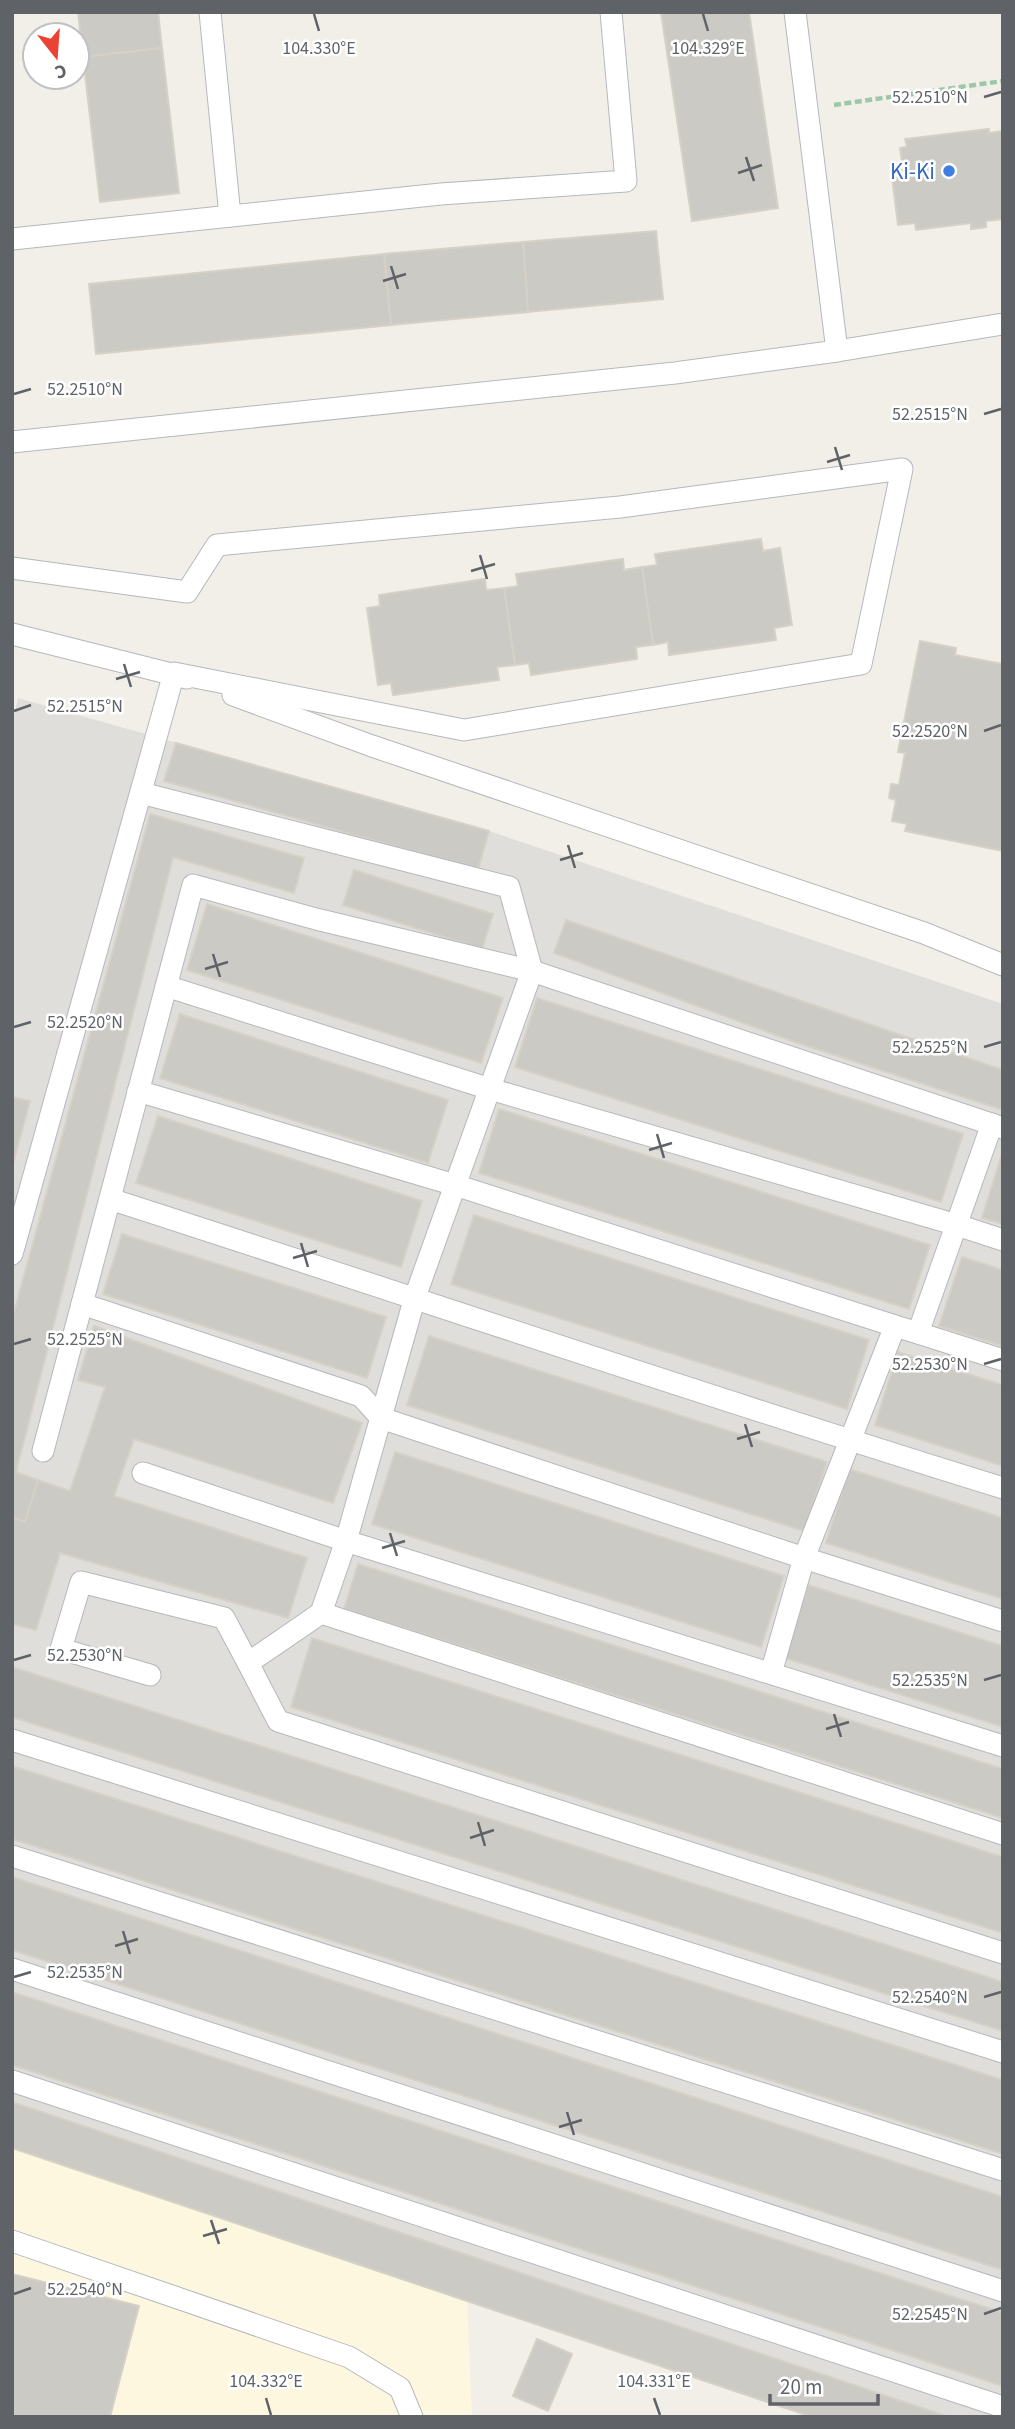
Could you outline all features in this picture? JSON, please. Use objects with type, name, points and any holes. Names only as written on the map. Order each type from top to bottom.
[{"type":"lane","points":[[210,12],[230,216]]},
{"type":"lane","points":[[12,239],[441,194],[626,181],[611,12]]},
{"type":"lane","points":[[795,12],[805,110],[837,351]]},
{"type":"lane","points":[[12,442],[676,373],[837,351],[1003,324]]},
{"type":"lane","points":[[12,568],[187,592],[217,545],[620,508],[902,469],[861,664],[464,730],[174,673],[12,634]]},
{"type":"lane","points":[[12,1254],[174,673]]},
{"type":"lane","points":[[174,673],[385,751],[924,933],[1003,965]]},
{"type":"lane","points":[[141,793],[509,887],[532,971],[415,1297],[346,1541],[321,1614],[248,1663]]},
{"type":"lane","points":[[43,1451],[193,885],[316,919],[532,971],[997,1126],[957,1224],[918,1333]]},
{"type":"lane","points":[[166,986],[490,1089],[957,1224],[1003,1240]]},
{"type":"lane","points":[[138,1091],[455,1185],[1003,1360]]},
{"type":"lane","points":[[110,1199],[849,1441],[1003,1488]]},
{"type":"lane","points":[[82,1304],[361,1396],[381,1418],[1003,1621]]},
{"type":"lane","points":[[771,1673],[804,1558],[895,1326]]},
{"type":"lane","points":[[143,1474],[346,1541],[1003,1746]]},
{"type":"lane","points":[[149,1675],[61,1649],[81,1582],[224,1618],[278,1721],[1003,1952]]},
{"type":"lane","points":[[321,1614],[1003,1834]]},
{"type":"lane","points":[[12,1740],[1003,2052]]},
{"type":"lane","points":[[12,1856],[1003,2170]]},
{"type":"lane","points":[[12,1969],[1003,2291]]},
{"type":"lane","points":[[12,2081],[1003,2407]]},
{"type":"lane","points":[[12,2241],[349,2357],[400,2388],[412,2417]]},
{"type":"path","points":[[805,110],[1003,81]]},
{"type":"shaded area","points":[[18,698],[489,831],[1003,1004],[1003,2417],[812,2417],[12,2148],[12,723]]},
{"type":"shaded area","points":[[12,2148],[467,2301],[472,2417],[12,2417]]},
{"type":"building","points":[[78,12],[158,12],[162,48],[91,56],[91,21],[79,21]]},
{"type":"building","points":[[661,12],[749,12],[778,208],[692,221]]},
{"type":"building","points":[[162,48],[179,193],[100,202],[87,91],[91,91],[91,56]]},
{"type":"building","points":[[989,129],[989,133],[1003,131],[1003,219],[986,221],[986,227],[971,229],[971,223],[916,230],[915,223],[898,225],[892,177],[893,171],[903,170],[900,148],[907,147],[905,139]]},
{"type":"building","points":[[656,231],[663,299],[528,312],[523,242]]},
{"type":"building","points":[[523,242],[528,312],[391,325],[384,254]]},
{"type":"building","points":[[384,254],[391,325],[96,354],[89,284]]},
{"type":"building","points":[[761,539],[763,551],[780,548],[792,625],[774,628],[776,640],[669,655],[668,642],[653,645],[642,567],[657,565],[655,554]]},
{"type":"building","points":[[623,559],[624,570],[642,567],[653,645],[636,647],[637,659],[531,675],[529,663],[515,665],[504,588],[518,586],[516,574]]},
{"type":"building","points":[[485,579],[486,590],[504,588],[515,665],[497,667],[499,680],[393,695],[391,683],[378,685],[367,608],[380,606],[379,595]]},
{"type":"building","points":[[920,641],[956,648],[955,655],[1003,664],[1003,851],[905,831],[907,824],[892,821],[896,800],[889,798],[891,784],[899,785],[905,753],[898,752]]},
{"type":"building","points":[[176,743],[489,831],[478,870],[164,781]]},
{"type":"building","points":[[150,814],[304,858],[294,893],[173,857],[16,1472],[38,1480],[25,1522],[12,1517],[12,1320]]},
{"type":"building","points":[[354,870],[493,914],[482,949],[343,905]]},
{"type":"building","points":[[207,904],[503,998],[481,1063],[187,970]]},
{"type":"building","points":[[566,920],[1003,1070],[1003,1110],[792,1041],[554,953]]},
{"type":"building","points":[[537,998],[963,1134],[941,1202],[515,1067]]},
{"type":"building","points":[[180,1014],[448,1100],[428,1163],[160,1078]]},
{"type":"building","points":[[12,1097],[30,1101],[12,1167]]},
{"type":"building","points":[[499,1109],[930,1245],[909,1309],[479,1173]]},
{"type":"building","points":[[158,1116],[422,1201],[401,1267],[136,1183]]},
{"type":"building","points":[[1003,1154],[1003,1224],[982,1218]]},
{"type":"building","points":[[474,1215],[869,1340],[847,1409],[451,1284]]},
{"type":"building","points":[[122,1234],[386,1317],[367,1378],[103,1294]]},
{"type":"building","points":[[962,1257],[1003,1270],[1003,1346],[939,1326]]},
{"type":"building","points":[[94,1326],[362,1423],[333,1503],[134,1439],[114,1496],[307,1558],[288,1618],[60,1553],[36,1630],[12,1624],[12,1517],[25,1522],[38,1480],[70,1491],[105,1387],[78,1380]]},
{"type":"building","points":[[429,1336],[827,1462],[804,1531],[407,1405]]},
{"type":"building","points":[[898,1352],[1003,1385],[1003,1466],[875,1425]]},
{"type":"building","points":[[395,1452],[784,1576],[761,1647],[372,1524]]},
{"type":"building","points":[[849,1469],[1003,1518],[1003,1599],[826,1543]]},
{"type":"building","points":[[358,1564],[1003,1769],[1003,1818],[344,1609]]},
{"type":"building","points":[[808,1585],[1003,1646],[1003,1727],[785,1658]]},
{"type":"building","points":[[312,1638],[1003,1857],[1003,1933],[291,1707]]},
{"type":"building","points":[[12,1667],[1003,1982],[1003,2031],[12,1717]]},
{"type":"building","points":[[12,1766],[1003,2080],[1003,2154],[12,1839]]},
{"type":"building","points":[[12,1877],[1003,2197],[1003,2270],[12,1950]]},
{"type":"building","points":[[12,1992],[1003,2313],[1003,2386],[12,2065]]},
{"type":"building","points":[[12,2102],[949,2417],[812,2417],[12,2148]]},
{"type":"building","points":[[12,2274],[139,2306],[110,2417],[12,2417]]},
{"type":"building","points":[[537,2339],[572,2354],[548,2411],[513,2396]]},
{"type":"place","name":"Ki-Ki","points":[[949,171]]}]
